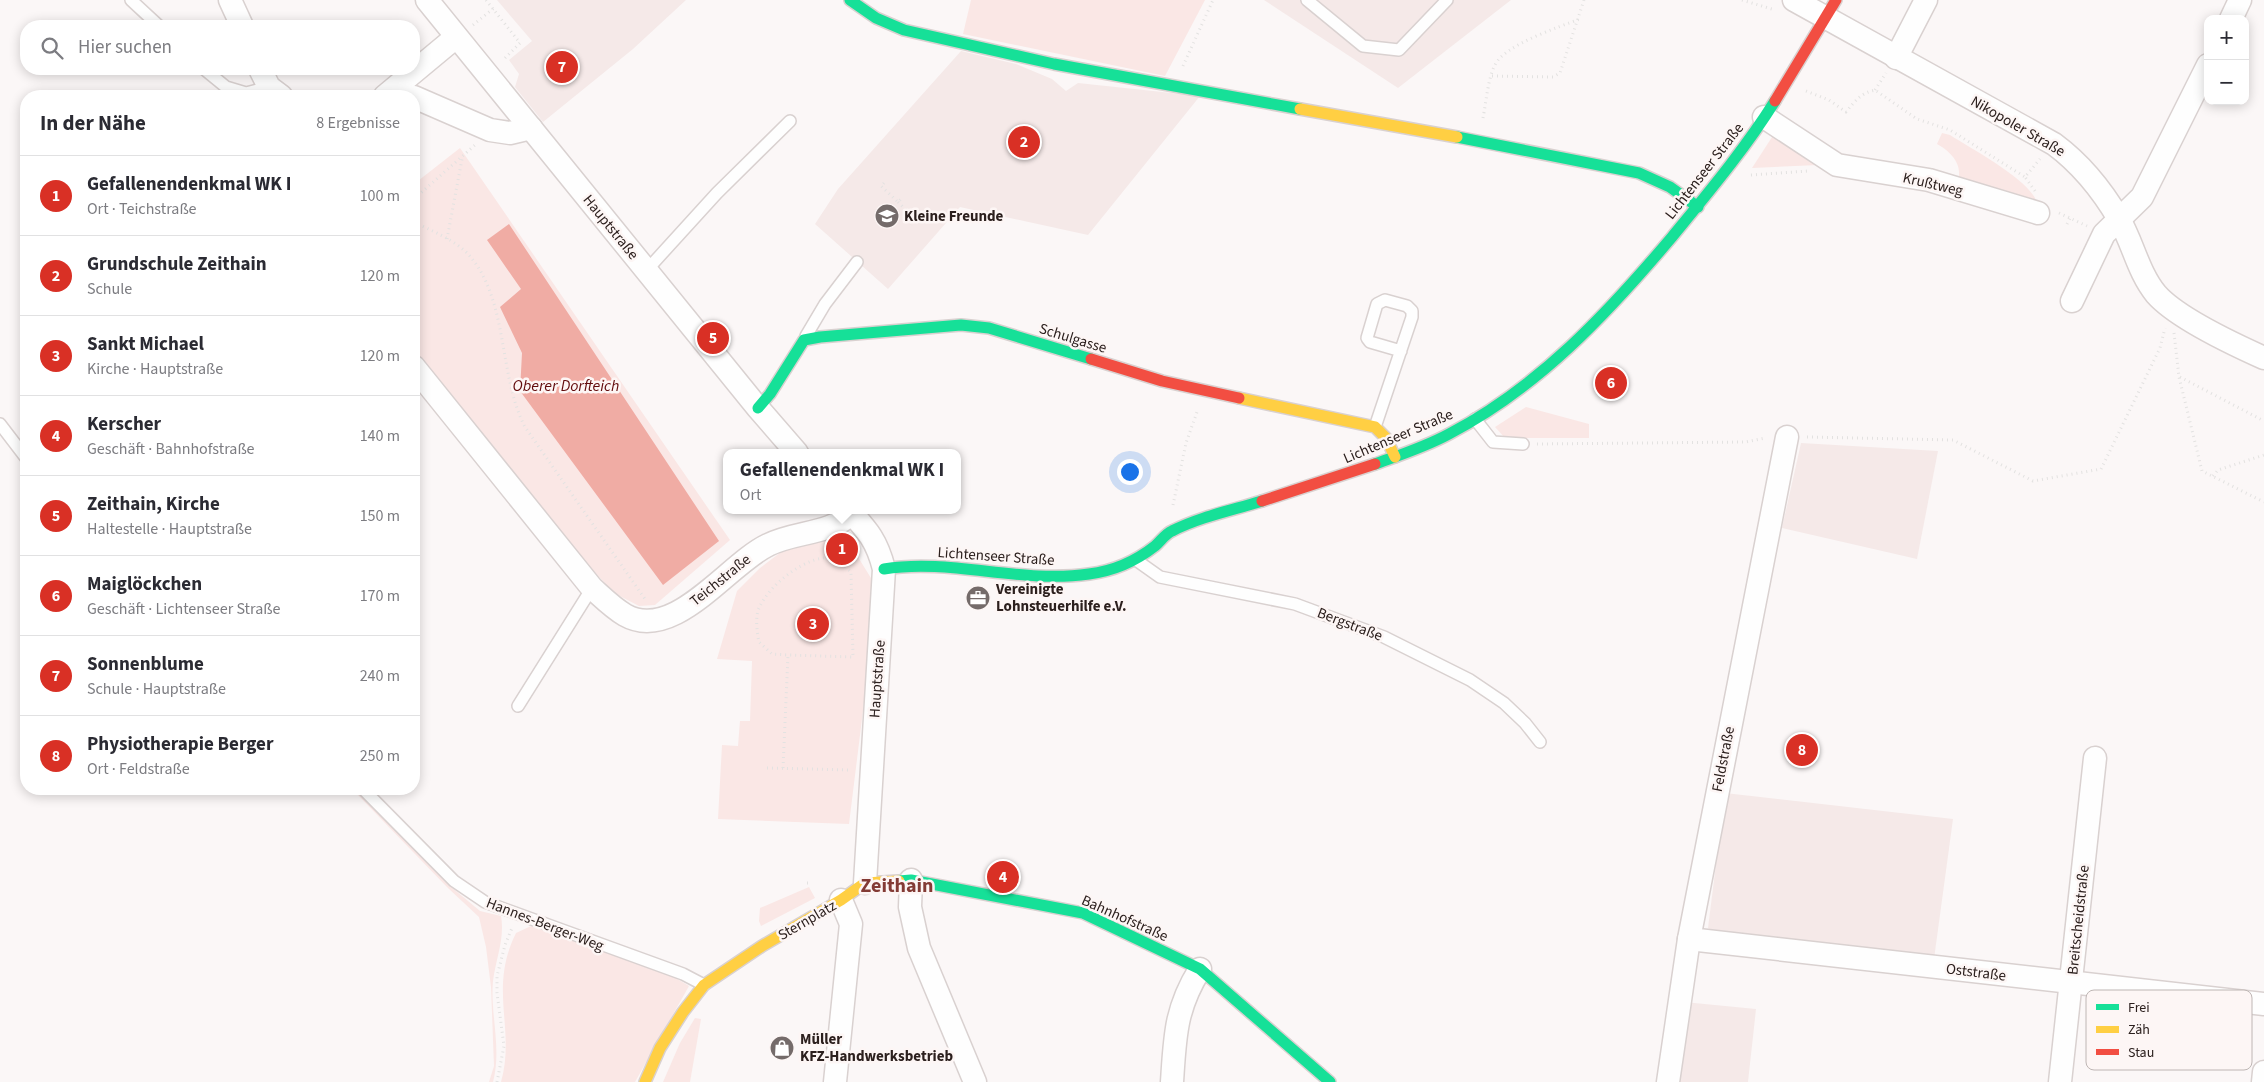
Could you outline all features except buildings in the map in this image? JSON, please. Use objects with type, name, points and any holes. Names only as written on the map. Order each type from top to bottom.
[{"type":"street","points":[[230,0],[239,20]]},
{"type":"street","name":"Hauptstraße","points":[[427,0],[464,31],[486,73],[758,408],[794,449]]},
{"type":"street","points":[[850,0],[876,18],[904,30],[1054,64],[1478,141],[1639,173],[1670,187],[1698,207]]},
{"type":"street","points":[[1896,58],[1926,0]]},
{"type":"street","points":[[2233,15],[2240,0]]},
{"type":"street","name":"Nikopoler Straße","points":[[1787,6],[1831,9],[1896,58],[2054,144],[2081,166],[2112,226],[2156,293],[2170,308],[2242,348],[2264,358]]},
{"type":"street","name":"Lichtenseer Straße","points":[[884,569],[898,566],[918,566],[1006,575],[1061,576],[1093,574],[1135,558],[1154,547],[1168,533],[1194,523],[1298,491],[1395,457],[1448,435],[1543,373],[1576,344],[1637,278],[1698,207],[1730,166],[1764,117],[1831,9]]},
{"type":"street","points":[[406,90],[464,31]]},
{"type":"street","points":[[2072,300],[2112,226],[2142,197],[2204,73]]},
{"type":"street","points":[[420,101],[490,130],[510,133],[531,128]]},
{"type":"street","name":"Krußtweg","points":[[1764,117],[1838,166],[1929,180],[2040,209]]},
{"type":"street","name":"Schulgasse","points":[[804,340],[928,328],[961,326],[989,328],[1204,391],[1375,427]]},
{"type":"street","points":[[758,408],[770,394],[804,340]]},
{"type":"street","name":"Teichstraße","points":[[420,374],[592,588],[626,616],[644,620],[682,611],[746,558],[767,545],[792,535],[830,528],[844,520],[848,514]]},
{"type":"street","points":[[1375,427],[1386,438],[1395,457]]},
{"type":"street","name":"Feldstraße","points":[[1668,1082],[1689,939],[1787,437]]},
{"type":"street","name":"Hauptstraße","points":[[853,514],[870,534],[879,549],[884,569],[864,883]]},
{"type":"street","name":"Breitscheidstraße","points":[[2060,1082],[2095,758]]},
{"type":"street","points":[[910,880],[910,907],[919,948],[975,1082]]},
{"type":"street","name":"Bahnhofstraße","points":[[864,883],[910,880],[1083,913],[1200,969],[1330,1082]]},
{"type":"street","name":"Sternplatz","points":[[645,1082],[660,1048],[683,1012],[704,985],[727,968],[841,900],[864,883]]},
{"type":"street","points":[[835,1082],[851,924],[841,900]]},
{"type":"street","name":"Oststraße","points":[[1689,939],[2135,990]]},
{"type":"street","points":[[1172,1082],[1177,1018],[1192,981],[1200,969]]},
{"type":"street","points":[[2263,1082],[2264,1072]]},
{"type":"lane","points":[[131,0],[152,20]]},
{"type":"lane","points":[[1307,0],[1363,46],[1399,50],[1447,0]]},
{"type":"lane","points":[[211,75],[226,88],[234,90]]},
{"type":"lane","points":[[254,90],[270,84]]},
{"type":"lane","points":[[646,271],[717,193],[790,121]]},
{"type":"lane","points":[[804,340],[825,304],[857,262]]},
{"type":"lane","points":[[1375,427],[1401,351],[1412,317],[1412,311],[1407,306],[1385,300],[1378,304],[1367,338],[1370,342],[1401,351]]},
{"type":"lane","points":[[1475,418],[1493,442],[1523,444]]},
{"type":"lane","points":[[0,424],[20,450]]},
{"type":"lane","name":"Bergstraße","points":[[1135,558],[1160,577],[1295,604],[1384,637],[1470,680],[1504,703],[1525,723],[1540,742]]},
{"type":"lane","points":[[518,706],[592,588]]},
{"type":"lane","name":"Hannes-Berger-Weg","points":[[369,795],[454,881],[485,902],[518,916],[683,974],[704,985]]},
{"type":"path","points":[[486,0],[520,42],[486,73]]},
{"type":"path","points":[[1174,86],[1213,0]]},
{"type":"path","points":[[1492,76],[1553,77],[1560,73],[1580,19],[1584,0]]},
{"type":"path","points":[[1742,0],[1787,6]]},
{"type":"path","points":[[464,31],[494,8]]},
{"type":"path","points":[[1478,141],[1495,64],[1510,50],[1580,19]]},
{"type":"path","points":[[1802,90],[1829,100],[1846,112],[1865,92],[1875,90],[1917,119],[1950,130],[2024,177],[2036,191],[2040,209],[2070,218],[2112,226]]},
{"type":"path","points":[[2024,177],[2054,144]]},
{"type":"path","points":[[420,194],[462,158],[447,239]]},
{"type":"path","points":[[1730,166],[1742,174],[1754,175],[1819,170],[1838,166]]},
{"type":"path","points":[[884,182],[880,186],[914,218],[911,225]]},
{"type":"path","points":[[887,226],[891,211],[902,198]]},
{"type":"path","points":[[2067,224],[2070,218]]},
{"type":"path","points":[[420,225],[447,239],[468,254],[486,281],[492,296],[515,409],[525,427],[658,618]]},
{"type":"path","points":[[2170,308],[2179,377],[2202,471],[2264,502]]},
{"type":"path","points":[[1523,444],[1746,442],[1768,437],[1953,440],[2033,481],[2101,469],[2160,348],[2170,308]]},
{"type":"path","points":[[2179,377],[2264,420]]},
{"type":"path","points":[[1168,533],[1186,444],[1204,391]]},
{"type":"path","points":[[2213,476],[2218,470],[2264,456]]},
{"type":"path","points":[[833,558],[838,560],[851,572],[853,656],[788,655],[772,654],[758,642],[758,607],[783,578],[801,566],[816,560],[833,558]]},
{"type":"path","points":[[783,768],[788,655]]},
{"type":"path","points":[[767,768],[871,770]]},
{"type":"path","points":[[497,1082],[504,1046],[497,992],[497,976],[505,945],[518,916]]},
{"type":"shaded area","points":[[497,0],[686,0],[633,49],[543,122],[515,87],[519,74],[509,60],[532,41]]},
{"type":"shaded area","points":[[971,0],[1205,0],[1165,76],[963,34]]},
{"type":"shaded area","points":[[1264,0],[1511,0],[1398,88]]},
{"type":"shaded area","points":[[961,51],[1016,64],[1052,79],[1066,91],[1078,83],[1200,96],[1088,235],[960,207],[888,289],[815,224],[838,189]]},
{"type":"shaded area","points":[[1942,133],[1950,135],[2010,173],[2030,191],[2036,200],[2034,204],[1958,180],[1959,169],[1957,163],[1951,154],[1937,144]]},
{"type":"shaded area","points":[[1774,134],[1818,165],[1752,168]]},
{"type":"shaded area","points":[[460,148],[730,540],[655,605],[639,606],[614,593],[551,525],[420,364],[420,179]]},
{"type":"shaded area","points":[[1526,407],[1589,424],[1589,438],[1505,438],[1495,427]]},
{"type":"shaded area","points":[[1801,443],[1938,451],[1917,559],[1782,528]]},
{"type":"shaded area","points":[[823,537],[858,557],[874,583],[873,630],[849,824],[718,819],[722,745],[738,746],[740,721],[750,721],[752,661],[717,659],[737,591],[760,568],[781,552],[805,540]]},
{"type":"shaded area","points":[[1725,793],[1953,819],[1934,959],[1716,933],[1708,928]]},
{"type":"shaded area","points":[[358,795],[362,795],[450,886],[480,911],[501,916],[502,932],[493,981],[496,1057],[493,1082],[489,1082],[494,1066],[491,987],[486,947],[479,917],[448,888]]},
{"type":"shaded area","points":[[809,887],[815,898],[761,926],[759,921],[760,908]]},
{"type":"shaded area","points":[[531,926],[662,970],[689,986],[635,1082],[501,1082],[506,1044],[503,991],[504,972],[508,953],[516,933]]},
{"type":"shaded area","points":[[1684,1002],[1756,1009],[1748,1082],[1673,1082]]},
{"type":"shaded area","points":[[695,1018],[701,1019],[690,1082],[663,1082],[680,1043]]},
{"type":"water","name":"Oberer Dorfteich","points":[[509,224],[719,541],[663,585],[520,391],[522,353],[500,307],[521,289],[487,240]]},
{"type":"traffic: fast","points":[[850,0],[876,18],[904,30],[1054,64],[1300,109]]},
{"type":"traffic: fast","points":[[1375,464],[1431,443],[1482,415],[1513,394],[1570,347],[1597,321],[1672,237],[1739,154],[1775,101]]},
{"type":"traffic: fast","points":[[1457,137],[1639,173],[1670,187],[1698,207]]},
{"type":"traffic: fast","points":[[758,408],[770,394],[804,340],[820,337],[961,325],[989,328],[1091,359]]},
{"type":"traffic: fast","points":[[884,569],[909,566],[960,568],[1037,576],[1098,573],[1132,561],[1155,546],[1170,532],[1182,526],[1262,501]]},
{"type":"traffic: fast","points":[[899,881],[911,880],[1083,913],[1200,969],[1330,1082]]},
{"type":"traffic: slow","points":[[1300,109],[1457,137]]},
{"type":"traffic: slow","points":[[1239,398],[1375,427],[1386,438],[1395,457]]},
{"type":"traffic: slow","points":[[645,1082],[660,1048],[683,1012],[704,985],[762,946],[841,900],[865,883],[899,881]]},
{"type":"traffic: jam","points":[[1775,101],[1836,0]]},
{"type":"traffic: jam","points":[[1091,359],[1162,381],[1239,398]]},
{"type":"traffic: jam","points":[[1262,501],[1375,464]]},
{"type":"place","name":"Sonnenblume","points":[[562,67]]},
{"type":"place","name":"Grundschule Zeithain","points":[[1024,142]]},
{"type":"place","name":"Kleine Freunde","points":[[887,216]]},
{"type":"place","name":"Zeithain, Kirche","points":[[713,338]]},
{"type":"place","name":"Maiglöckchen","points":[[1611,383]]},
{"type":"place","name":"Gefallenendenkmal WK I","points":[[842,549]]},
{"type":"place","name":"Vereinigte Lohnsteuerhilfe e.V.","points":[[978,598]]},
{"type":"place","name":"Sankt Michael","points":[[813,624]]},
{"type":"place","name":"Physiotherapie Berger","points":[[1802,750]]},
{"type":"place","name":"Kerscher","points":[[1003,877]]},
{"type":"place","name":"Müller KFZ-Handwerksbetrieb","points":[[782,1048]]},
{"type":"district","name":"Zeithain","points":[[897,885]]}]
